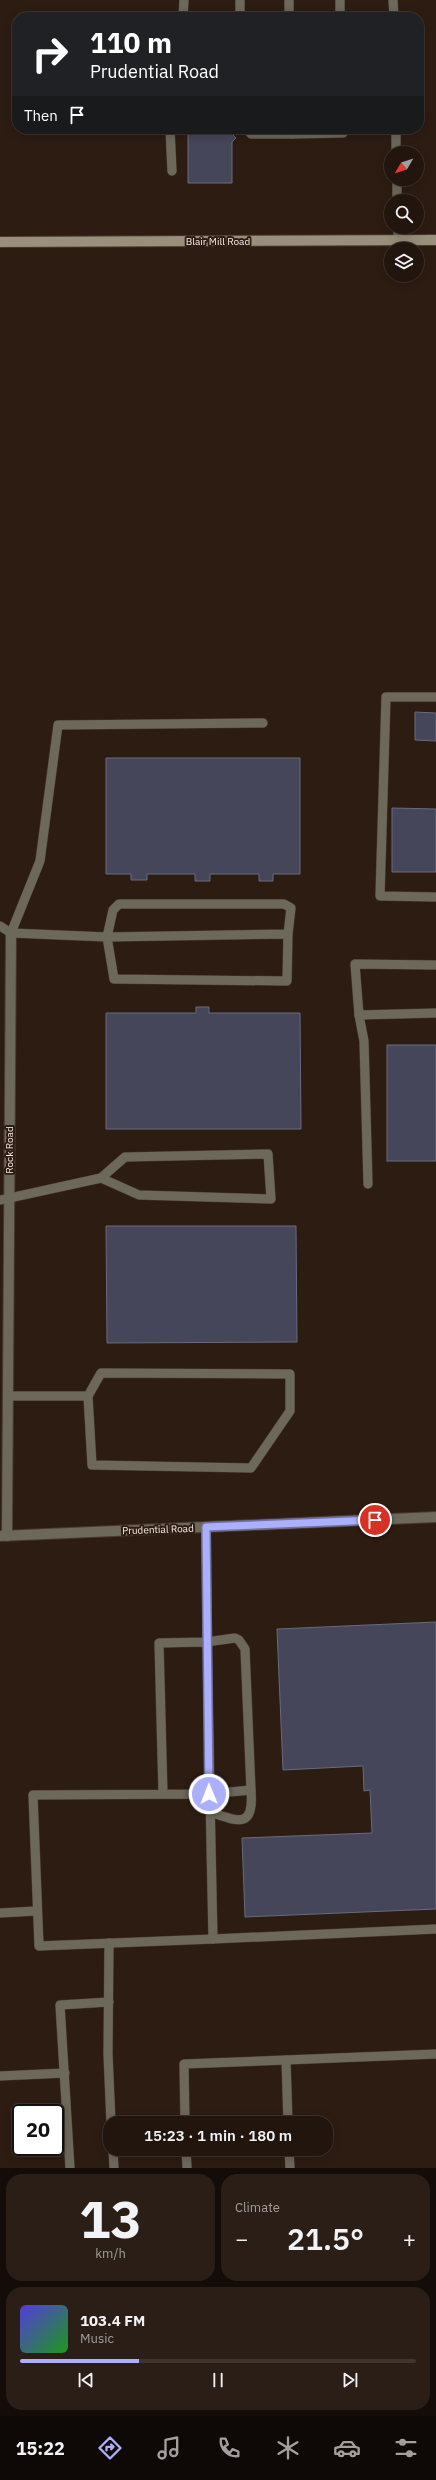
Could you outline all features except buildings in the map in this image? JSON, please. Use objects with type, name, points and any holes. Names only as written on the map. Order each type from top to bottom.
[{"type":"main road","name":"Blair Mill Road","points":[[0,242],[436,240]]},
{"type":"street","name":"Rock Road","points":[[3,1536],[8,1396],[5,1198],[11,933]]},
{"type":"street","name":"Prudential Road","points":[[3,1536],[436,1517]]},
{"type":"lane","points":[[183,12],[184,0]]},
{"type":"lane","points":[[240,0],[240,12]]},
{"type":"lane","points":[[289,0],[289,12]]},
{"type":"lane","points":[[340,0],[340,12]]},
{"type":"lane","points":[[393,0],[394,12]]},
{"type":"lane","points":[[170,134],[172,171]]},
{"type":"lane","points":[[396,134],[396,146]]},
{"type":"lane","points":[[398,234],[398,240]]},
{"type":"lane","points":[[436,697],[386,697],[380,896],[436,897]]},
{"type":"lane","points":[[11,933],[40,861],[58,725],[263,723]]},
{"type":"lane","points":[[119,904],[284,904],[291,908],[288,934],[287,981],[114,979],[107,937],[113,910],[119,904]]},
{"type":"lane","points":[[0,926],[11,933],[107,937],[288,934]]},
{"type":"lane","points":[[368,1184],[364,1040],[359,1015],[355,964],[436,965]]},
{"type":"lane","points":[[359,1015],[436,1013]]},
{"type":"lane","points":[[5,1198],[101,1178],[125,1157],[268,1154],[271,1199],[139,1195],[101,1178]]},
{"type":"lane","points":[[102,1372],[290,1374],[290,1411],[251,1468],[92,1465],[88,1396],[102,1372]]},
{"type":"lane","points":[[8,1396],[88,1396]]},
{"type":"lane","points":[[206,1527],[206,1642],[212,1939]]},
{"type":"lane","points":[[163,1794],[159,1643],[206,1642],[235,1638],[239,1640],[245,1649],[253,1807],[250,1814],[244,1819],[232,1820],[210,1812]]},
{"type":"lane","points":[[251,1790],[209,1794],[33,1795],[36,1911],[40,1946],[436,1929]]},
{"type":"lane","points":[[0,1913],[36,1911]]},
{"type":"lane","points":[[110,1943],[108,2054],[111,2116]]},
{"type":"lane","points":[[70,2168],[60,2005],[108,2002]]},
{"type":"lane","points":[[185,2116],[184,2064],[436,2054]]},
{"type":"lane","points":[[286,2060],[288,2116]]},
{"type":"lane","points":[[0,2076],[65,2073]]},
{"type":"lane","points":[[113,2156],[114,2168]]},
{"type":"lane","points":[[186,2156],[187,2168]]},
{"type":"lane","points":[[289,2156],[290,2168]]},
{"type":"route","points":[[209,1794],[206,1642],[206,1527],[375,1520]]}]
